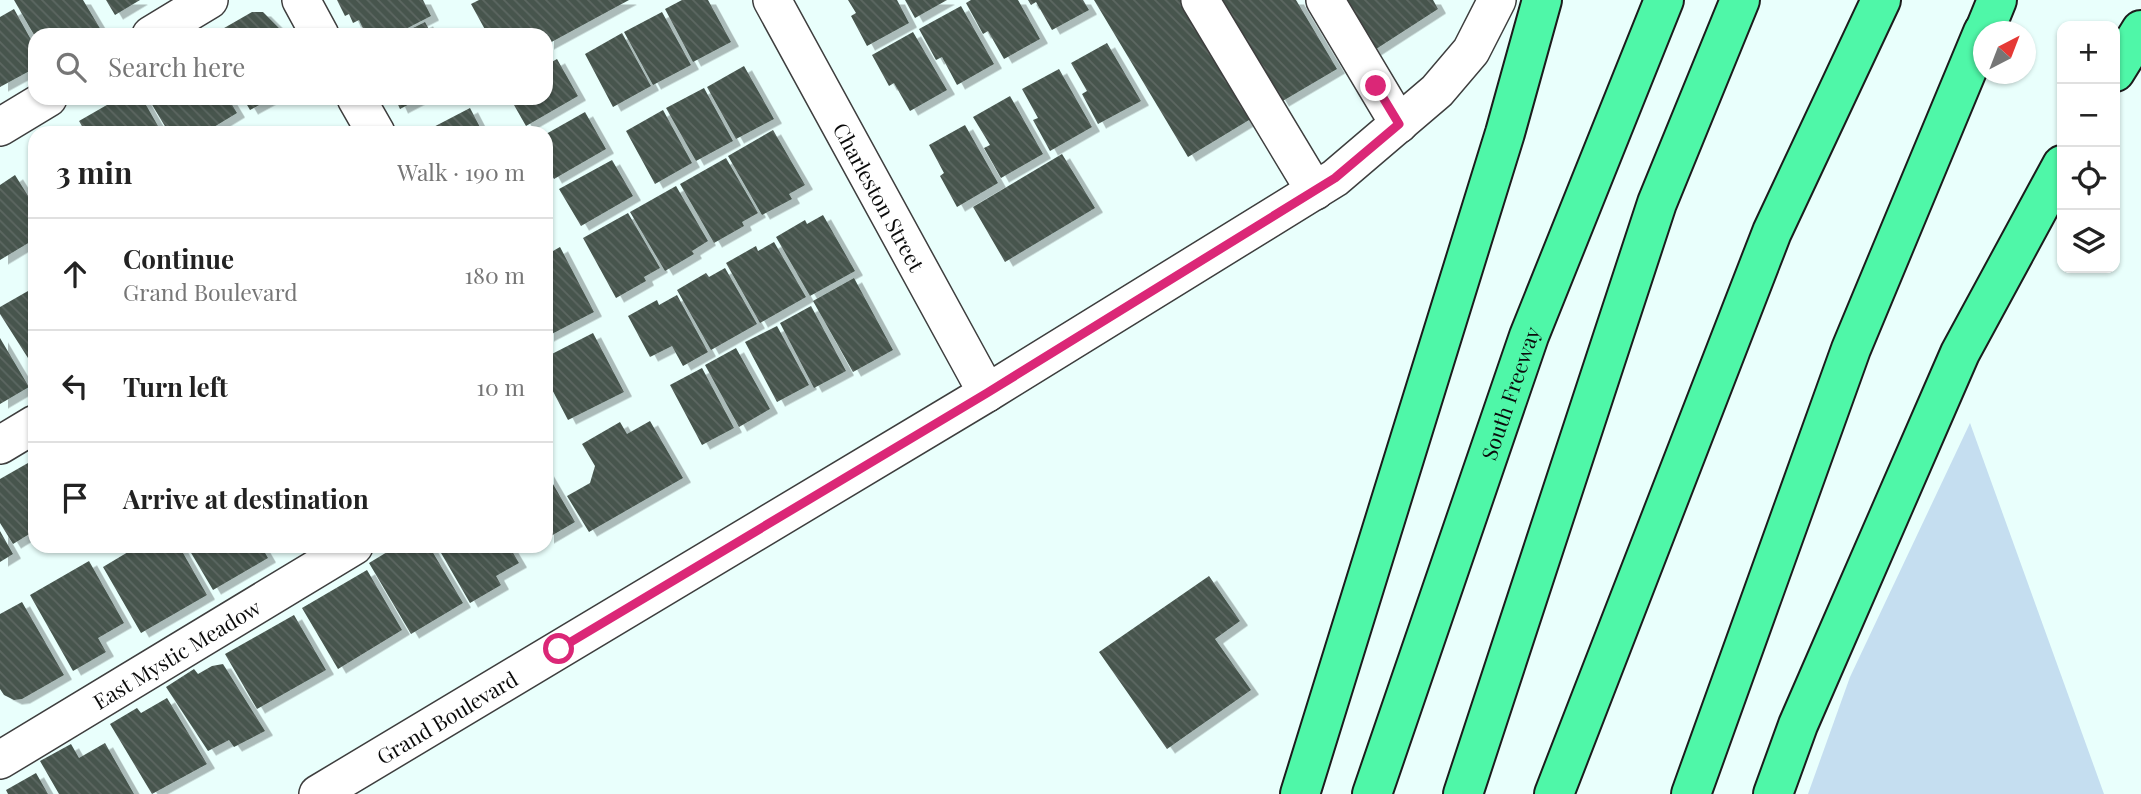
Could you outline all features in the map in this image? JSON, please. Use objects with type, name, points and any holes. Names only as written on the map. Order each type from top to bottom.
[{"type":"highway","points":[[1300,794],[1505,133],[1542,0]]},
{"type":"highway","name":"South Freeway","points":[[1372,794],[1530,336],[1664,0]]},
{"type":"highway","points":[[1463,794],[1657,203],[1740,0]]},
{"type":"highway","points":[[1554,794],[1772,232],[1881,0]]},
{"type":"highway","points":[[1988,21],[1997,0]]},
{"type":"highway","points":[[2120,64],[2141,30]]},
{"type":"highway","points":[[1691,794],[1851,349],[1973,58]]},
{"type":"highway","points":[[1773,794],[1798,725],[1959,353],[2057,174]]},
{"type":"street","points":[[163,28],[209,0]]},
{"type":"street","points":[[300,0],[316,28]]},
{"type":"street","name":"Charleston Street","points":[[772,0],[987,393]]},
{"type":"street","points":[[1200,0],[1315,191]]},
{"type":"street","points":[[1325,0],[1399,124]]},
{"type":"street","name":"Grand Boulevard","points":[[318,794],[987,393],[1335,178],[1437,91],[1471,51],[1497,0]]},
{"type":"street","points":[[0,127],[36,105]]},
{"type":"street","points":[[360,105],[372,126]]},
{"type":"street","points":[[0,445],[28,428]]},
{"type":"street","name":"East Mystic Meadow","points":[[0,760],[342,553]]},
{"type":"shaded area","points":[[1970,423],[2104,794],[1808,794],[1850,677]]},
{"type":"building","points":[[14,0],[83,0],[100,28],[30,28]]},
{"type":"building","points":[[106,0],[140,0],[115,15]]},
{"type":"building","points":[[337,0],[423,0],[431,16],[408,28],[363,28],[359,20],[353,23],[349,14],[345,16]]},
{"type":"building","points":[[479,0],[629,0],[553,41],[553,28],[484,28],[471,4]]},
{"type":"building","points":[[682,0],[708,0],[731,42],[693,62],[665,9]]},
{"type":"building","points":[[848,0],[897,0],[909,23],[867,46],[851,16],[856,13]]},
{"type":"building","points":[[905,0],[947,0],[915,18]]},
{"type":"building","points":[[971,0],[1018,0],[1040,39],[1004,59],[988,31],[983,34],[966,3]]},
{"type":"building","points":[[1028,0],[1083,0],[1089,10],[1052,30],[1036,2],[1031,5]]},
{"type":"building","points":[[1094,0],[1184,0],[1254,117],[1188,157]]},
{"type":"building","points":[[1220,0],[1296,0],[1337,69],[1281,102]]},
{"type":"building","points":[[1340,0],[1433,0],[1438,9],[1373,51]]},
{"type":"building","points":[[961,6],[994,64],[957,85],[942,57],[936,60],[919,29]]},
{"type":"building","points":[[14,9],[28,34],[28,72],[0,87],[0,17]]},
{"type":"building","points":[[252,12],[263,12],[279,28],[224,28]]},
{"type":"building","points":[[662,12],[691,65],[653,85],[624,32]]},
{"type":"building","points":[[425,22],[428,28],[413,28]]},
{"type":"building","points":[[913,32],[947,90],[910,111],[894,83],[889,86],[872,55]]},
{"type":"building","points":[[622,33],[651,86],[613,107],[585,54]]},
{"type":"building","points":[[1107,43],[1141,101],[1098,124],[1082,94],[1087,91],[1071,63]]},
{"type":"building","points":[[557,59],[578,96],[526,126],[514,105],[553,105],[553,61]]},
{"type":"building","points":[[744,66],[774,119],[736,139],[707,87]]},
{"type":"building","points":[[1059,69],[1092,127],[1050,151],[1033,120],[1038,118],[1022,89]]},
{"type":"building","points":[[704,88],[733,141],[696,161],[666,108]]},
{"type":"building","points":[[1010,96],[1043,154],[1001,178],[984,148],[990,145],[973,117]]},
{"type":"building","points":[[107,105],[146,105],[158,126],[82,126],[79,121]]},
{"type":"building","points":[[152,105],[232,105],[237,113],[216,126],[165,126]]},
{"type":"building","points":[[470,108],[479,126],[435,126]]},
{"type":"building","points":[[663,110],[692,163],[655,184],[626,131]]},
{"type":"building","points":[[585,112],[606,149],[554,179],[553,130]]},
{"type":"building","points":[[965,125],[998,183],[957,207],[940,176],[944,173],[929,145]]},
{"type":"building","points":[[773,130],[805,185],[789,194],[792,199],[762,215],[728,156]]},
{"type":"building","points":[[1062,154],[1095,208],[1005,262],[973,207]]},
{"type":"building","points":[[726,158],[758,213],[742,222],[744,226],[714,243],[680,184]]},
{"type":"building","points":[[612,160],[633,196],[581,226],[559,189]]},
{"type":"building","points":[[15,175],[28,196],[28,243],[0,260],[0,185]]},
{"type":"building","points":[[676,186],[708,241],[692,251],[694,254],[665,271],[630,212]]},
{"type":"building","points":[[628,213],[660,268],[644,277],[646,281],[616,298],[583,238]]},
{"type":"building","points":[[823,215],[855,271],[810,296],[776,237],[805,220],[807,224]]},
{"type":"building","points":[[774,242],[806,297],[760,323],[726,263],[756,246],[758,251]]},
{"type":"building","points":[[560,247],[594,312],[553,333],[553,251]]},
{"type":"building","points":[[725,268],[757,324],[711,350],[677,290],[706,273],[709,277]]},
{"type":"building","points":[[854,278],[893,350],[853,372],[813,301]]},
{"type":"building","points":[[28,291],[28,358],[0,314],[0,307]]},
{"type":"building","points":[[677,295],[708,352],[683,366],[672,346],[650,357],[628,316],[657,300],[659,305]]},
{"type":"building","points":[[811,306],[846,371],[814,388],[780,323]]},
{"type":"building","points":[[777,326],[809,385],[777,402],[745,342]]},
{"type":"building","points":[[593,333],[624,392],[568,420],[553,391],[553,353]]},
{"type":"building","points":[[0,338],[28,388],[0,404]]},
{"type":"building","points":[[736,348],[770,409],[739,427],[705,365]]},
{"type":"building","points":[[702,368],[734,428],[702,445],[670,385]]},
{"type":"building","points":[[650,421],[683,478],[589,532],[567,496],[590,483],[595,466],[582,444],[620,422],[627,434]]},
{"type":"building","points":[[28,463],[28,535],[13,544],[0,523],[0,479]]},
{"type":"building","points":[[553,484],[575,522],[553,535]]},
{"type":"building","points":[[0,531],[13,554],[0,562]]},
{"type":"building","points":[[126,553],[183,553],[207,595],[141,633],[103,567]]},
{"type":"building","points":[[191,553],[265,553],[268,558],[213,590]]},
{"type":"building","points":[[385,553],[433,553],[463,603],[411,634],[369,563]]},
{"type":"building","points":[[441,553],[513,553],[519,563],[496,576],[501,585],[470,603]]},
{"type":"building","points":[[89,561],[124,623],[98,638],[106,652],[73,671],[30,595]]},
{"type":"building","points":[[367,570],[402,630],[338,669],[302,608]]},
{"type":"building","points":[[1209,576],[1240,621],[1215,639],[1251,690],[1167,749],[1099,652]]},
{"type":"building","points":[[22,602],[64,675],[22,699],[14,700],[4,695],[0,689],[0,614]]},
{"type":"building","points":[[294,615],[326,670],[257,709],[225,654]]},
{"type":"building","points":[[223,664],[265,731],[234,747],[229,740],[208,751],[166,687],[194,669],[198,674],[212,666]]},
{"type":"building","points":[[167,698],[207,764],[152,794],[110,724],[137,708],[141,713]]},
{"type":"building","points":[[105,743],[134,794],[59,794],[40,761],[71,744],[79,758]]},
{"type":"building","points":[[36,773],[48,794],[8,794],[6,790]]},
{"type":"route","points":[[559,649],[987,393],[1335,178],[1399,124],[1376,86]]}]
